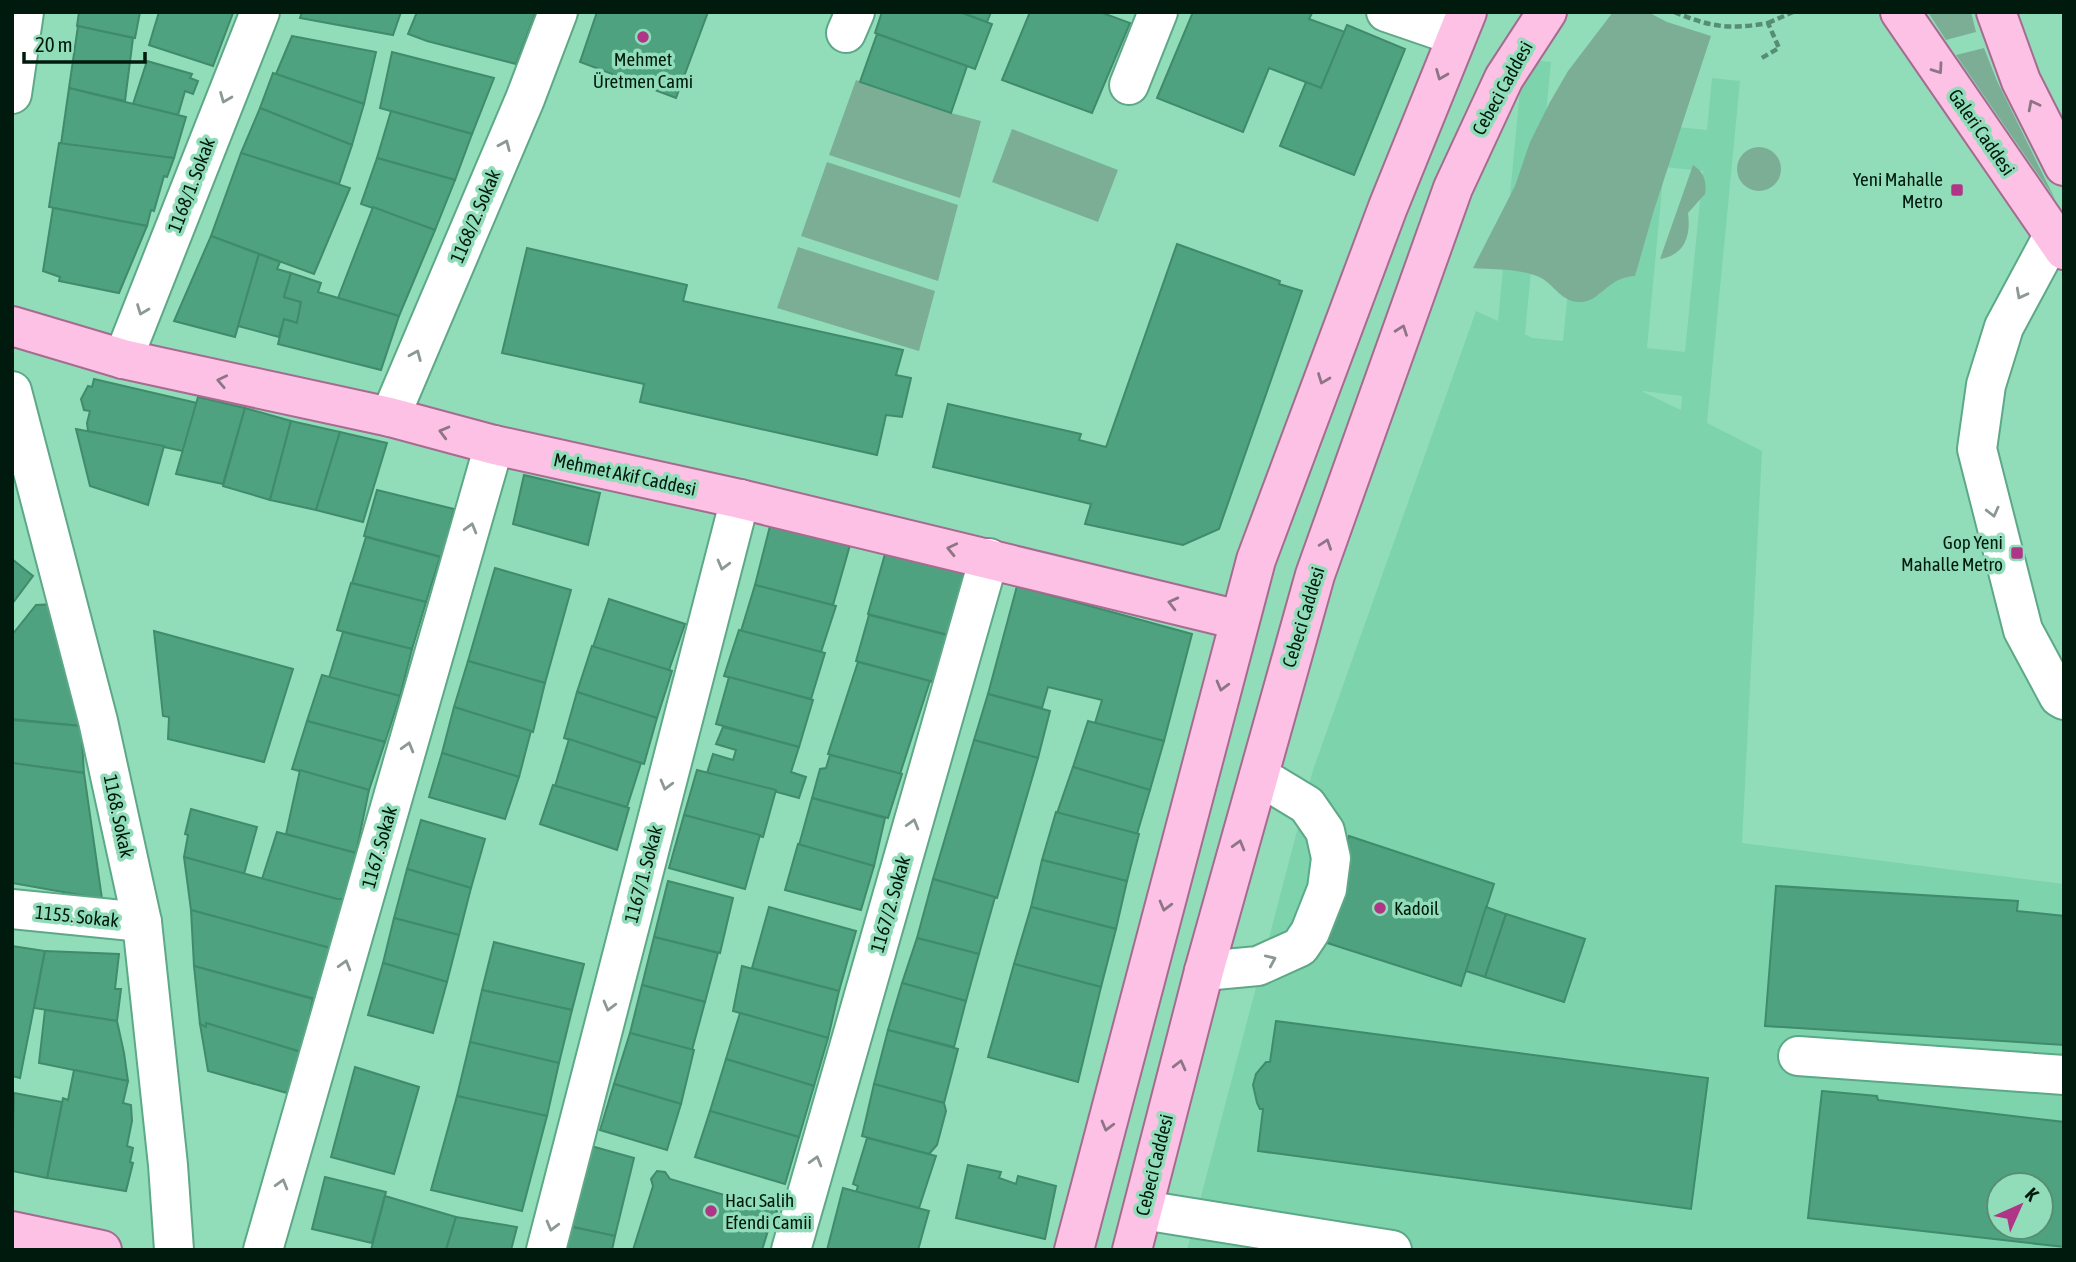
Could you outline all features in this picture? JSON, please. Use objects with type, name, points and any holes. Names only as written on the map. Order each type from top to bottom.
[{"type":"main road","name":"Cebeci Caddesi","points":[[1132,1250],[1204,971],[1311,585],[1452,187],[1504,78],[1547,12]]},
{"type":"main road","name":"Galeri Caddesi","points":[[1900,12],[2059,242]]},
{"type":"main road","points":[[1996,12],[2021,81],[2064,166]]},
{"type":"main road","points":[[1073,1250],[1239,620],[1266,530],[1388,207],[1462,24]]},
{"type":"main road","name":"Mehmet Akif Caddesi","points":[[12,326],[123,359],[390,417],[494,445],[740,499],[1239,620]]},
{"type":"main road","points":[[1239,620],[1264,647],[1274,670],[1278,703]]},
{"type":"main road","points":[[12,1231],[102,1250]]},
{"type":"street","points":[[12,94],[24,12]]},
{"type":"street","name":"1168/1. Sokak","points":[[123,359],[260,12]]},
{"type":"street","name":"1168/2. Sokak","points":[[390,417],[525,99],[558,12]]},
{"type":"street","points":[[1129,85],[1158,12]]},
{"type":"street","points":[[1386,12],[1462,24]]},
{"type":"street","points":[[2059,242],[2004,327],[1986,386],[1977,449],[2022,630],[2059,697],[2064,700]]},
{"type":"street","name":"1168. Sokak","points":[[12,391],[21,457],[98,721],[142,922],[168,1165],[174,1250]]},
{"type":"street","name":"1167. Sokak","points":[[263,1250],[494,445]]},
{"type":"street","name":"1167/1. Sokak","points":[[546,1250],[740,499]]},
{"type":"street","name":"1167/2. Sokak","points":[[791,1250],[989,558]]},
{"type":"street","points":[[1204,971],[1258,966],[1300,947],[1310,932],[1327,889],[1331,858],[1325,831],[1307,805],[1259,776]]},
{"type":"street","name":"1155. Sokak","points":[[12,909],[142,922]]},
{"type":"street","points":[[1798,1056],[2064,1075]]},
{"type":"street","points":[[1143,1210],[1392,1250]]},
{"type":"path","points":[[1674,12],[1714,26],[1741,28],[1768,23],[1793,12]]},
{"type":"path","points":[[1760,59],[1779,48],[1768,23]]},
{"type":"shaded area","points":[[1613,12],[1648,12],[1667,22],[1711,36],[1635,276],[1625,277],[1592,299],[1578,302],[1563,296],[1535,275],[1473,268],[1515,186],[1530,142],[1550,102],[1568,71]]},
{"type":"shaded area","points":[[1928,12],[1971,12],[1976,32],[1946,40]]},
{"type":"shaded area","points":[[1984,48],[1997,81],[2055,199],[1956,55]]},
{"type":"shaded area","points":[[1523,59],[1551,62],[1546,114],[1707,130],[1712,78],[1740,81],[1707,423],[1762,451],[1742,843],[2064,884],[2064,1250],[1187,1250],[1313,770],[1476,311],[1498,321]],"holes":[[[1542,156],[1581,159],[1563,341],[1532,338],[1525,334]],[[1664,167],[1703,171],[1685,352],[1647,348]],[[1643,392],[1682,396],[1681,410]]]},
{"type":"shaded area","points":[[856,80],[981,121],[960,198],[829,155]]},
{"type":"shaded area","points":[[1012,129],[1118,170],[1098,222],[992,182]]},
{"type":"shaded area","points":[[1759,147],[1775,153],[1781,169],[1775,185],[1759,191],[1743,185],[1737,169],[1743,153]]},
{"type":"shaded area","points":[[827,162],[958,205],[938,281],[801,236]]},
{"type":"shaded area","points":[[1693,165],[1704,177],[1705,194],[1688,213],[1687,237],[1681,249],[1660,259]]},
{"type":"shaded area","points":[[798,247],[935,291],[919,351],[777,308]]},
{"type":"building","points":[[79,12],[140,12],[135,38],[77,26]]},
{"type":"building","points":[[159,12],[233,13],[213,66],[149,45]]},
{"type":"building","points":[[302,12],[401,12],[393,35],[300,18]]},
{"type":"building","points":[[417,12],[536,12],[516,64],[408,34]]},
{"type":"building","name":"Mehmet Üretmen Cami","points":[[597,12],[708,12],[676,98],[580,62]]},
{"type":"building","points":[[882,12],[960,12],[992,24],[975,69],[875,33]]},
{"type":"building","points":[[960,12],[991,12],[987,22]]},
{"type":"building","points":[[1030,12],[1100,12],[1130,23],[1092,113],[1002,80]]},
{"type":"building","points":[[1193,12],[1309,12],[1312,13],[1309,19],[1345,32],[1321,88],[1269,68],[1243,132],[1157,98]]},
{"type":"building","points":[[1347,25],[1405,49],[1354,175],[1280,146],[1306,82],[1321,88]]},
{"type":"building","points":[[78,26],[133,38],[125,101],[69,88]]},
{"type":"building","points":[[877,34],[967,66],[951,113],[860,82]]},
{"type":"building","points":[[292,36],[376,52],[364,104],[276,74]]},
{"type":"building","points":[[392,52],[494,78],[472,134],[380,108]]},
{"type":"building","points":[[147,61],[192,74],[190,78],[198,81],[193,94],[185,91],[178,115],[133,104]]},
{"type":"building","points":[[273,73],[364,104],[352,145],[260,108]]},
{"type":"building","points":[[69,88],[186,117],[174,158],[61,144]]},
{"type":"building","points":[[260,108],[352,145],[339,184],[241,153]]},
{"type":"building","points":[[391,111],[472,134],[455,180],[377,158]]},
{"type":"building","points":[[59,143],[174,158],[167,177],[164,176],[147,226],[49,207]]},
{"type":"building","points":[[241,153],[350,188],[314,274],[211,236]]},
{"type":"building","points":[[377,158],[455,180],[435,230],[361,204]]},
{"type":"building","points":[[373,207],[435,230],[399,316],[338,298]]},
{"type":"building","points":[[53,208],[147,226],[119,293],[59,281],[60,277],[43,271]]},
{"type":"building","points":[[211,236],[259,254],[235,337],[174,321]]},
{"type":"building","points":[[1177,244],[1302,291],[1219,529],[1183,545],[1085,524],[1091,504],[933,467],[948,404],[1081,434],[1079,440],[1106,447]]},
{"type":"building","points":[[527,248],[687,285],[683,301],[903,350],[896,375],[911,378],[902,417],[886,415],[877,455],[640,402],[644,384],[502,353]]},
{"type":"building","points":[[259,254],[280,262],[277,269],[291,273],[284,297],[301,302],[297,323],[284,319],[279,337],[238,326]]},
{"type":"building","points":[[291,273],[321,283],[318,292],[399,316],[381,370],[278,344],[284,319],[297,323],[301,302],[284,297]]},
{"type":"building","points":[[94,379],[197,403],[183,451],[88,431],[90,411],[84,410],[81,399],[88,386],[92,387]]},
{"type":"building","points":[[198,397],[245,408],[223,484],[176,474]]},
{"type":"building","points":[[245,408],[291,421],[270,500],[223,486]]},
{"type":"building","points":[[291,421],[340,432],[316,510],[270,500]]},
{"type":"building","points":[[76,429],[164,446],[148,505],[90,486]]},
{"type":"building","points":[[340,432],[387,443],[363,522],[316,510]]},
{"type":"building","points":[[524,475],[600,493],[588,545],[513,524]]},
{"type":"building","points":[[377,490],[454,509],[442,557],[364,536]]},
{"type":"building","points":[[770,526],[850,545],[833,605],[755,585]]},
{"type":"building","points":[[366,537],[440,557],[426,602],[352,583]]},
{"type":"building","points":[[885,554],[967,572],[948,635],[868,614]]},
{"type":"building","points":[[12,559],[33,576],[12,604]]},
{"type":"building","points":[[495,568],[571,590],[545,683],[468,661]]},
{"type":"building","points":[[351,583],[426,602],[412,649],[337,630]]},
{"type":"building","points":[[755,585],[836,606],[821,652],[741,631]]},
{"type":"building","points":[[1017,586],[1192,634],[1164,741],[1095,723],[1102,700],[1048,687],[1042,708],[988,694]]},
{"type":"building","points":[[609,599],[685,624],[669,670],[593,647]]},
{"type":"building","points":[[54,604],[81,726],[12,719],[12,635],[36,605]]},
{"type":"building","points":[[869,615],[947,635],[933,682],[856,661]]},
{"type":"building","points":[[739,630],[825,653],[811,699],[724,676]]},
{"type":"building","points":[[154,631],[293,669],[264,762],[168,739],[169,717],[163,716]]},
{"type":"building","points":[[343,632],[412,649],[400,696],[329,678]]},
{"type":"building","points":[[592,646],[672,671],[657,718],[577,692]]},
{"type":"building","points":[[468,661],[545,683],[533,732],[454,707]]},
{"type":"building","points":[[858,662],[930,681],[900,774],[828,754]]},
{"type":"building","points":[[322,675],[400,696],[385,742],[307,721]]},
{"type":"building","points":[[729,677],[813,700],[799,747],[716,724]]},
{"type":"building","points":[[577,692],[657,718],[644,764],[564,738]]},
{"type":"building","points":[[988,694],[1050,711],[1038,758],[974,740]]},
{"type":"building","points":[[454,707],[531,731],[519,777],[442,753]]},
{"type":"building","points":[[12,720],[81,726],[84,773],[12,763]]},
{"type":"building","points":[[307,721],[385,742],[369,790],[292,769]]},
{"type":"building","points":[[1088,721],[1164,741],[1150,790],[1073,767]]},
{"type":"building","points":[[723,727],[799,747],[791,772],[806,777],[799,798],[707,773],[713,754],[733,760],[736,750],[716,744]]},
{"type":"building","points":[[569,739],[641,763],[627,807],[555,786]]},
{"type":"building","points":[[974,740],[1038,758],[997,898],[933,879]]},
{"type":"building","points":[[442,753],[519,777],[505,819],[429,797]]},
{"type":"building","points":[[830,755],[902,774],[888,818],[812,798],[820,769],[826,768]]},
{"type":"building","points":[[12,763],[84,773],[102,899],[12,883]]},
{"type":"building","points":[[1073,767],[1150,790],[1137,834],[1057,813]]},
{"type":"building","points":[[300,770],[369,790],[356,853],[286,834]]},
{"type":"building","points":[[697,770],[776,790],[763,837],[684,815]]},
{"type":"building","points":[[553,785],[629,808],[617,850],[540,824]]},
{"type":"building","points":[[812,798],[885,818],[874,866],[799,845]]},
{"type":"building","points":[[191,809],[257,827],[244,874],[184,857],[188,835],[185,834]]},
{"type":"building","points":[[1056,812],[1139,834],[1127,881],[1042,860]]},
{"type":"building","points":[[684,815],[760,835],[745,889],[669,868]]},
{"type":"building","points":[[421,820],[485,839],[471,888],[407,869]]},
{"type":"building","points":[[277,832],[356,853],[343,899],[262,879]]},
{"type":"building","points":[[1349,836],[1494,884],[1461,986],[1315,939]]},
{"type":"building","points":[[798,844],[874,866],[861,910],[785,890]]},
{"type":"building","points":[[184,857],[343,899],[330,948],[191,910]]},
{"type":"building","points":[[1042,860],[1127,881],[1116,929],[1031,907]]},
{"type":"building","points":[[407,869],[471,888],[459,935],[394,918]]},
{"type":"building","points":[[933,879],[995,897],[979,954],[917,938]]},
{"type":"building","points":[[668,881],[733,898],[720,953],[654,937]]},
{"type":"building","points":[[1776,886],[2018,901],[2017,911],[2064,916],[2064,1045],[1765,1026]]},
{"type":"building","points":[[769,907],[856,931],[839,991],[752,968]]},
{"type":"building","points":[[1031,907],[1116,929],[1101,987],[1014,964]]},
{"type":"building","points":[[1486,907],[1506,914],[1485,977],[1466,971]]},
{"type":"building","points":[[191,910],[330,948],[315,999],[194,966]]},
{"type":"building","points":[[1506,914],[1585,939],[1564,1002],[1485,977]]},
{"type":"building","points":[[394,918],[459,935],[447,982],[383,963]]},
{"type":"building","points":[[654,937],[718,953],[705,1002],[642,985]]},
{"type":"building","points":[[917,938],[979,954],[966,1001],[902,983]]},
{"type":"building","points":[[494,942],[584,964],[572,1010],[482,990]]},
{"type":"building","points":[[12,946],[45,951],[20,1078],[12,1076]]},
{"type":"building","points":[[45,951],[119,954],[115,989],[121,989],[117,1021],[34,1008]]},
{"type":"building","points":[[383,963],[447,982],[433,1033],[368,1015]]},
{"type":"building","points":[[1014,964],[1101,987],[1078,1082],[988,1057]]},
{"type":"building","points":[[194,966],[313,999],[301,1052],[206,1023],[206,1027],[200,1024]]},
{"type":"building","points":[[742,966],[839,991],[828,1038],[733,1011]]},
{"type":"building","points":[[902,983],[966,1001],[954,1047],[888,1030]]},
{"type":"building","points":[[642,985],[705,1002],[692,1050],[630,1033]]},
{"type":"building","points":[[482,990],[572,1010],[559,1063],[470,1042]]},
{"type":"building","points":[[45,1010],[117,1021],[128,1081],[39,1063]]},
{"type":"building","points":[[740,1013],[828,1038],[814,1086],[726,1059]]},
{"type":"building","points":[[1276,1021],[1708,1078],[1691,1209],[1258,1151],[1263,1109],[1260,1109],[1257,1103],[1253,1085],[1256,1074],[1266,1062],[1270,1062]]},
{"type":"building","points":[[206,1023],[301,1052],[287,1093],[208,1071],[200,1024],[206,1027]]},
{"type":"building","points":[[888,1030],[958,1049],[944,1103],[874,1084]]},
{"type":"building","points":[[630,1033],[694,1050],[681,1104],[614,1084]]},
{"type":"building","points":[[470,1042],[559,1063],[547,1116],[457,1096]]},
{"type":"building","points":[[726,1059],[814,1086],[799,1137],[710,1111]]},
{"type":"building","points":[[355,1067],[419,1087],[394,1174],[331,1157]]},
{"type":"building","points":[[74,1070],[128,1081],[123,1103],[131,1105],[132,1121],[127,1146],[133,1148],[130,1162],[133,1163],[126,1191],[47,1178],[63,1098],[68,1100]]},
{"type":"building","points":[[614,1084],[681,1104],[667,1150],[600,1130]]},
{"type":"building","points":[[874,1084],[944,1103],[946,1111],[937,1145],[929,1154],[862,1136]]},
{"type":"building","points":[[1822,1091],[2064,1122],[2064,1247],[2011,1241],[2055,1241],[2055,1171],[1985,1171],[1985,1238],[1808,1218]]},
{"type":"building","points":[[14,1093],[62,1102],[47,1178],[12,1171]]},
{"type":"building","points":[[457,1096],[547,1116],[522,1211],[431,1190]]},
{"type":"building","points":[[710,1111],[799,1137],[785,1184],[695,1157]]},
{"type":"building","points":[[867,1138],[936,1156],[919,1208],[856,1192],[858,1186],[853,1184]]},
{"type":"building","points":[[591,1146],[634,1158],[615,1236],[568,1226]]},
{"type":"building","points":[[968,1165],[1001,1172],[999,1178],[1016,1184],[1018,1176],[1056,1186],[1045,1239],[956,1218]]},
{"type":"building","name":"Hacı Salih Efendi Camii","points":[[657,1171],[665,1172],[670,1179],[758,1205],[768,1201],[776,1205],[777,1212],[771,1221],[762,1250],[633,1250],[653,1186],[651,1179]]},
{"type":"building","points":[[325,1177],[386,1192],[372,1243],[312,1229]]},
{"type":"building","points":[[843,1188],[929,1211],[918,1250],[827,1250]]},
{"type":"building","points":[[385,1196],[456,1217],[446,1250],[371,1250]]},
{"type":"building","points":[[456,1217],[517,1227],[511,1250],[446,1250]]},
{"type":"building","points":[[568,1226],[615,1236],[612,1250],[563,1250]]},
{"type":"place","name":"Mehmet Üretmen Cami","points":[[643,37]]},
{"type":"place","name":"Yeni Mahalle Metro","points":[[1957,190]]},
{"type":"place","name":"Gop Yeni Mahalle Metro","points":[[2017,553]]},
{"type":"place","name":"Kadoil","points":[[1380,908]]},
{"type":"place","name":"Hacı Salih Efendi Camii","points":[[711,1211]]}]
